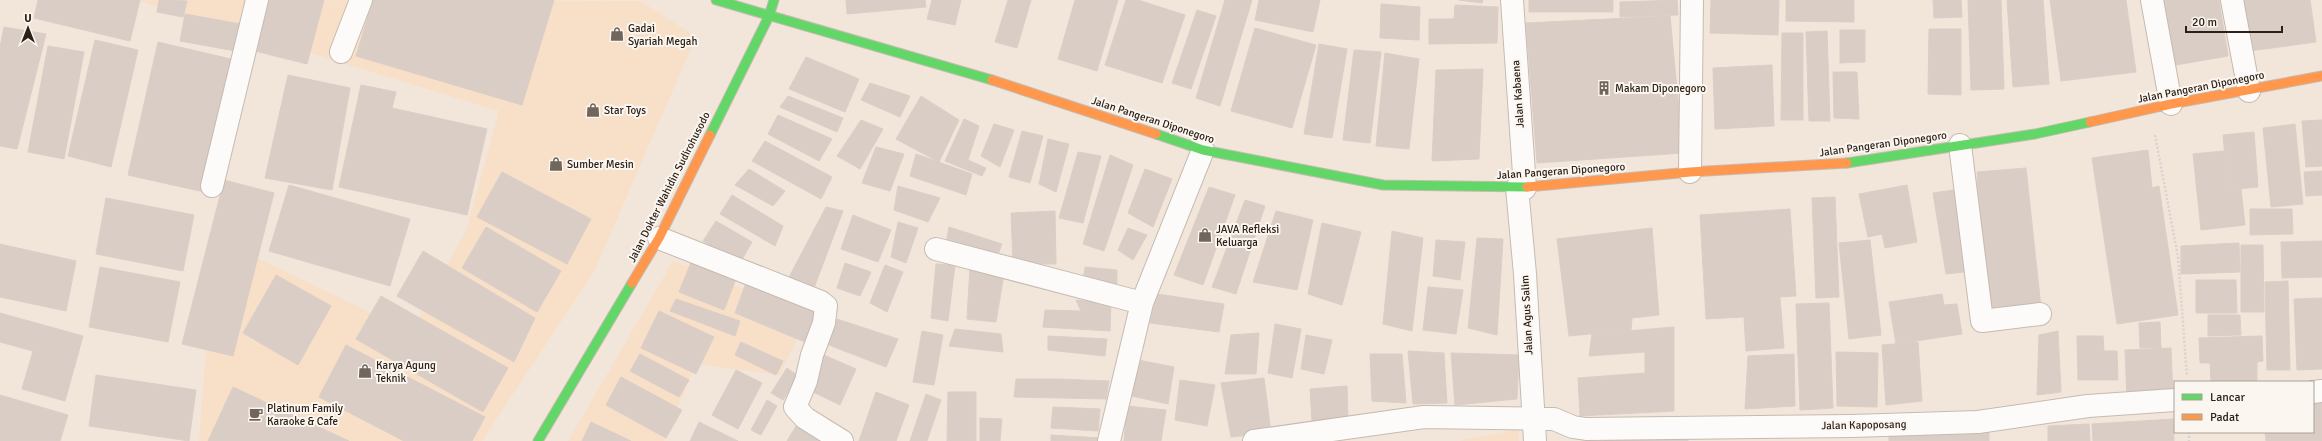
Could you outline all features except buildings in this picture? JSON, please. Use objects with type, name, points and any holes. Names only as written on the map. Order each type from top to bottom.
[{"type":"street","points":[[212,186],[257,0]]},
{"type":"street","points":[[341,52],[361,0]]},
{"type":"street","name":"Jalan Pangeran Diponegoro","points":[[716,0],[1016,87],[1203,150],[1384,185],[1521,188],[1690,172],[1838,164],[2035,134],[2171,104],[2249,91],[2322,76]]},
{"type":"street","name":"Jalan Dokter Wahidin Sudirohusodo","points":[[538,441],[659,238],[770,16],[774,0]]},
{"type":"street","name":"Jalan Kabaena","points":[[1512,0],[1521,188]]},
{"type":"street","points":[[1690,172],[1692,0]]},
{"type":"street","points":[[2152,0],[2171,104]]},
{"type":"street","points":[[2232,0],[2249,91]]},
{"type":"street","points":[[1960,145],[1982,321],[2040,314]]},
{"type":"street","points":[[1109,441],[1142,303],[1203,150]]},
{"type":"street","name":"Jalan Agus Salim","points":[[1521,188],[1535,441]]},
{"type":"street","points":[[659,238],[821,302],[826,306],[824,323],[812,355],[806,380],[795,407],[805,418],[842,441]]},
{"type":"street","points":[[936,249],[1142,303]]},
{"type":"street","name":"Jalan Kapoposang","points":[[1533,419],[1554,419],[1573,427],[1586,429],[1852,426],[1978,422],[2088,406],[2174,400]]},
{"type":"street","points":[[1254,441],[1424,417],[1533,419]]},
{"type":"path","points":[[2149,110],[2178,257],[2188,381]]},
{"type":"shaded area","points":[[136,0],[641,1],[696,37],[594,272],[482,441],[199,441],[206,351],[255,257],[411,332],[467,228],[499,111]]},
{"type":"shaded area","points":[[673,261],[808,314],[780,375],[696,364],[664,441],[568,441]]},
{"type":"shaded area","points":[[1518,429],[1519,441],[1459,441]]},
{"type":"traffic: fast","points":[[716,0],[992,80]]},
{"type":"traffic: fast","points":[[710,135],[769,16],[774,0]]},
{"type":"traffic: fast","points":[[1847,163],[2035,134],[2090,122]]},
{"type":"traffic: fast","points":[[1156,134],[1203,150],[1383,185],[1527,187]]},
{"type":"traffic: fast","points":[[538,441],[632,283]]},
{"type":"traffic: slow","points":[[2090,122],[2171,104],[2322,76]]},
{"type":"traffic: slow","points":[[992,80],[1156,134]]},
{"type":"traffic: slow","points":[[632,283],[659,238],[710,135]]},
{"type":"traffic: slow","points":[[1527,187],[1690,172],[1847,163]]},
{"type":"place","name":"Gadai Syariah Megah","points":[[617,34]]},
{"type":"place","name":"Makam Diponegoro","points":[[1604,88]]},
{"type":"place","name":"Star Toys","points":[[593,110]]},
{"type":"place","name":"Sumber Mesin","points":[[556,164]]},
{"type":"place","name":"JAVA Refleksi Keluarga","points":[[1205,235]]},
{"type":"place","name":"Karya Agung Teknik","points":[[365,371]]},
{"type":"place","name":"Platinum Family Karaoke & Cafe","points":[[256,414]]}]
